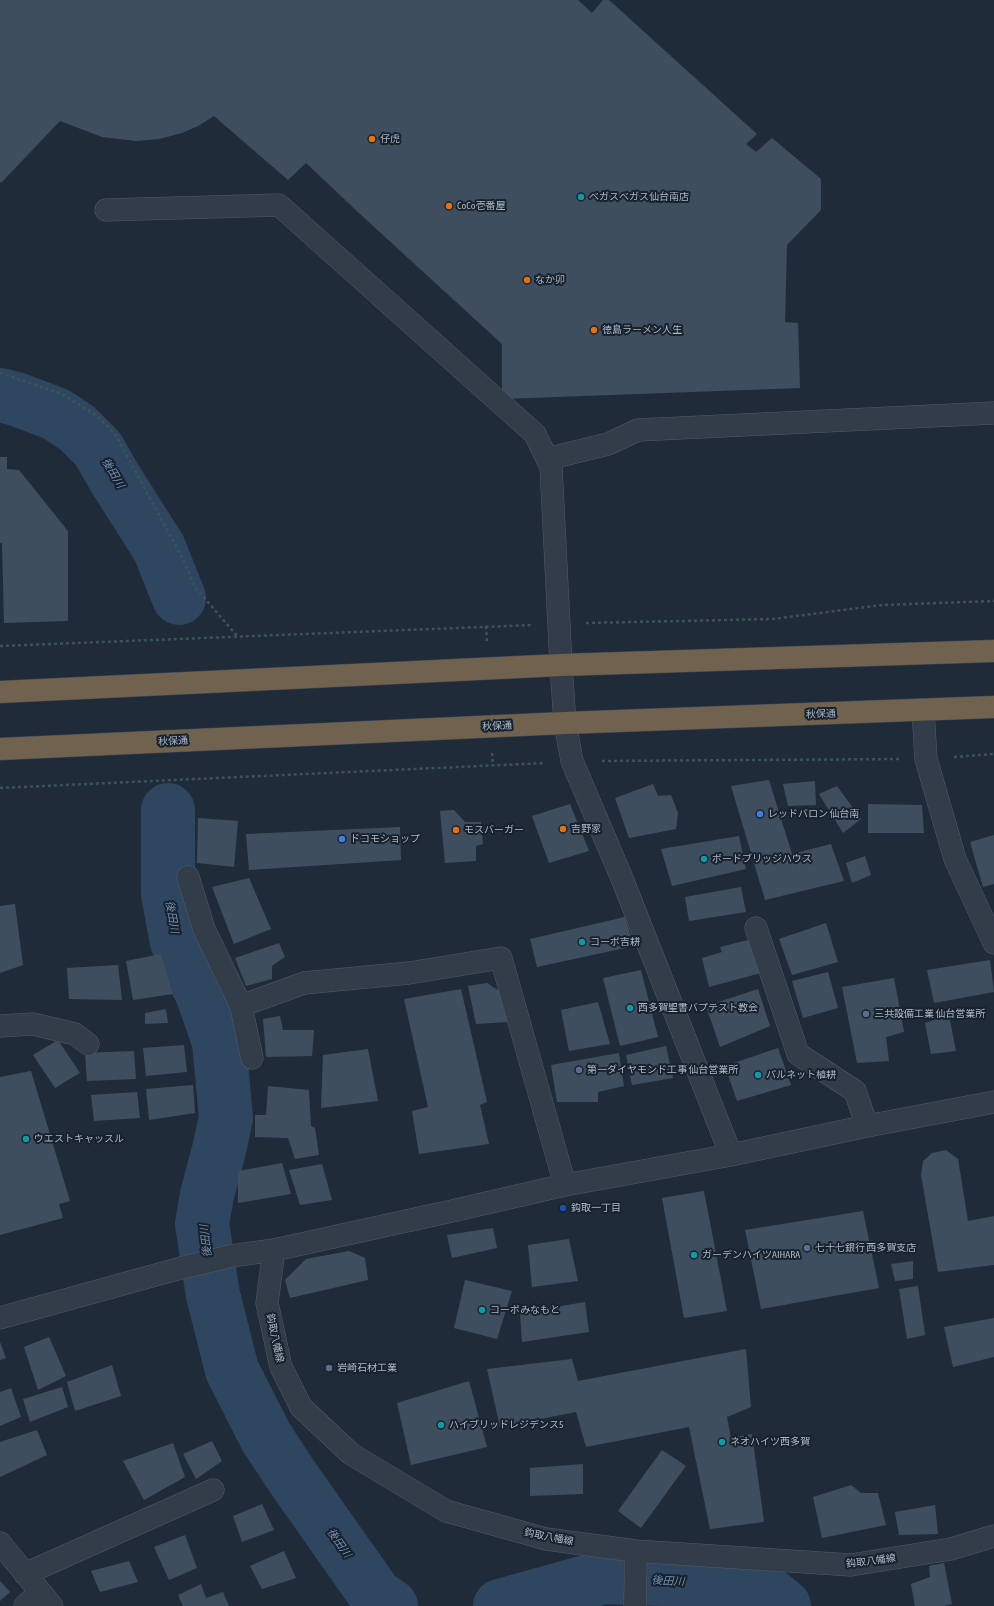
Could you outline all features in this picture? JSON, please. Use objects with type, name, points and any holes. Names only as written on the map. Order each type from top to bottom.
[{"type":"highway","points":[[0,692],[561,665],[994,651]]},
{"type":"highway","name":"秋保通","points":[[0,749],[565,723],[994,707]]},
{"type":"street","points":[[106,210],[279,206],[535,434],[551,467],[565,723],[572,761],[621,876],[731,1155]]},
{"type":"street","points":[[547,459],[608,444],[638,430],[994,414]]},
{"type":"street","points":[[923,710],[926,759],[955,859],[994,943]]},
{"type":"street","points":[[188,877],[204,930],[241,1006],[252,1058]]},
{"type":"street","points":[[756,928],[798,1054],[855,1091],[867,1126]]},
{"type":"street","points":[[241,1006],[304,983],[409,973],[501,958],[565,1184]]},
{"type":"street","points":[[0,1026],[33,1024],[75,1034],[88,1044]]},
{"type":"street","points":[[0,1318],[181,1268],[231,1256],[274,1250],[452,1211],[565,1184],[731,1155],[867,1126],[994,1102]]},
{"type":"street","name":"鈎取八幡線","points":[[274,1250],[267,1303],[281,1367],[301,1408],[352,1454],[446,1511],[546,1539],[636,1558],[852,1565],[951,1549],[994,1536]]},
{"type":"street","points":[[25,1574],[213,1490]]},
{"type":"street","points":[[0,1543],[25,1574],[39,1601]]},
{"type":"street","points":[[635,1605],[636,1558]]},
{"type":"path","points":[[0,373],[62,394],[96,415],[115,434],[184,559],[195,587],[238,636]]},
{"type":"path","points":[[0,646],[559,624],[773,619],[882,605],[994,601]]},
{"type":"path","points":[[0,788],[572,761],[926,759],[994,754]]},
{"type":"green space","points":[[649,1589],[744,1592],[768,1606],[649,1606]]},
{"type":"building","name":"ベガスベガス仙台南店","points":[[0,0],[578,0],[592,13],[603,0],[609,0],[757,134],[746,144],[756,152],[772,138],[821,179],[821,210],[787,245],[785,322],[798,323],[800,388],[502,399],[502,344],[306,163],[288,180],[214,116],[198,126],[182,133],[159,139],[136,141],[102,137],[60,121],[1,183]]},
{"type":"building","points":[[0,457],[7,457],[7,469],[19,470],[68,531],[68,621],[4,623],[2,543],[0,543]]},
{"type":"building","points":[[769,780],[792,854],[831,844],[844,881],[765,900],[731,786]]},
{"type":"building","points":[[815,781],[816,805],[788,806],[783,784]]},
{"type":"building","points":[[653,784],[658,796],[671,795],[678,813],[676,829],[629,838],[615,798]]},
{"type":"building","points":[[837,786],[861,819],[843,833],[819,794]]},
{"type":"building","points":[[570,804],[589,851],[549,863],[532,816]]},
{"type":"building","points":[[868,804],[922,805],[924,833],[868,833]]},
{"type":"building","points":[[454,810],[465,822],[481,822],[483,844],[476,846],[476,861],[445,863],[440,811]]},
{"type":"building","points":[[198,818],[238,821],[234,867],[197,863]]},
{"type":"building","points":[[400,827],[401,860],[249,870],[246,834]]},
{"type":"building","points":[[994,835],[994,884],[983,887],[970,842]]},
{"type":"building","name":"ボードブリッジハウス","points":[[739,836],[746,869],[672,886],[661,849]]},
{"type":"building","points":[[865,856],[871,875],[852,883],[846,863]]},
{"type":"building","points":[[249,878],[271,929],[234,944],[212,887]]},
{"type":"building","points":[[741,887],[746,912],[689,921],[685,897]]},
{"type":"building","points":[[15,904],[23,965],[0,973],[0,906]]},
{"type":"building","name":"コーポ吉耕","points":[[625,917],[634,946],[537,967],[530,939]]},
{"type":"building","points":[[826,923],[838,962],[792,975],[779,939]]},
{"type":"building","points":[[752,939],[761,973],[709,987],[702,958],[722,952],[720,947]]},
{"type":"building","points":[[279,943],[285,957],[272,966],[272,979],[246,986],[235,958]]},
{"type":"building","points":[[161,954],[173,994],[133,1000],[126,961]]},
{"type":"building","points":[[990,960],[994,992],[934,1003],[927,970]]},
{"type":"building","points":[[118,965],[122,1000],[69,999],[67,968]]},
{"type":"building","name":"西多賀聖書バプテスト教会","points":[[641,970],[658,1037],[620,1046],[603,978]]},
{"type":"building","points":[[828,972],[838,1008],[803,1018],[792,981]]},
{"type":"building","points":[[894,978],[904,1032],[886,1037],[889,1061],[857,1063],[842,987]]},
{"type":"building","points":[[487,983],[504,994],[508,1022],[476,1024],[468,986]]},
{"type":"building","points":[[461,989],[487,1102],[480,1105],[489,1144],[419,1154],[412,1111],[428,1107],[404,999]]},
{"type":"building","points":[[758,989],[770,1026],[720,1047],[706,1006]]},
{"type":"building","points":[[598,1002],[610,1044],[569,1051],[561,1010]]},
{"type":"building","points":[[166,1009],[168,1023],[145,1024],[145,1013]]},
{"type":"building","points":[[949,1015],[956,1051],[931,1054],[925,1023]]},
{"type":"building","points":[[280,1016],[283,1030],[314,1030],[312,1056],[266,1057],[263,1019]]},
{"type":"building","points":[[58,1040],[80,1073],[55,1088],[33,1055]]},
{"type":"building","points":[[184,1045],[187,1072],[146,1076],[143,1048]]},
{"type":"building","points":[[666,1046],[673,1078],[632,1085],[626,1055]]},
{"type":"building","name":"パルネット植耕","points":[[778,1048],[791,1085],[737,1101],[725,1066]]},
{"type":"building","points":[[368,1049],[378,1101],[321,1108],[323,1055]]},
{"type":"building","points":[[134,1051],[136,1079],[87,1081],[85,1053]]},
{"type":"building","points":[[619,1053],[624,1086],[598,1092],[598,1102],[557,1102],[551,1065]]},
{"type":"building","name":"ウエストキャッスル","points":[[31,1071],[70,1201],[59,1204],[63,1218],[0,1235],[0,1077]]},
{"type":"building","points":[[193,1085],[195,1113],[149,1120],[146,1089]]},
{"type":"building","points":[[268,1086],[309,1090],[311,1126],[315,1128],[319,1155],[295,1159],[288,1138],[255,1137],[255,1115],[266,1115]]},
{"type":"building","points":[[137,1092],[140,1118],[94,1121],[91,1095]]},
{"type":"building","points":[[946,1150],[958,1159],[968,1221],[994,1216],[994,1265],[938,1272],[921,1175],[923,1161],[932,1153]]},
{"type":"building","points":[[282,1163],[291,1194],[238,1203],[238,1171]]},
{"type":"building","points":[[322,1164],[332,1200],[300,1205],[289,1170]]},
{"type":"building","name":"ガーデンハイツAIHARA","points":[[704,1191],[727,1311],[684,1318],[662,1198]]},
{"type":"building","points":[[863,1211],[879,1288],[761,1309],[745,1230]]},
{"type":"building","points":[[493,1228],[497,1248],[452,1258],[447,1235]]},
{"type":"building","points":[[569,1239],[578,1281],[532,1287],[528,1245]]},
{"type":"building","points":[[349,1251],[365,1258],[368,1280],[290,1298],[285,1280],[306,1259]]},
{"type":"building","points":[[913,1261],[913,1279],[895,1281],[891,1264]]},
{"type":"building","name":"コーポみなもと","points":[[465,1280],[512,1291],[497,1339],[454,1328]]},
{"type":"building","points":[[918,1286],[925,1335],[907,1339],[899,1289]]},
{"type":"building","points":[[585,1302],[589,1332],[522,1342],[520,1313]]},
{"type":"building","points":[[994,1318],[994,1357],[953,1367],[944,1327]]},
{"type":"building","points":[[49,1337],[66,1376],[38,1390],[24,1347]]},
{"type":"building","points":[[0,1342],[6,1358],[0,1360]]},
{"type":"building","name":"ネオハイツ西多賀","points":[[746,1349],[751,1407],[727,1417],[731,1438],[752,1434],[764,1522],[710,1529],[689,1427],[586,1447],[576,1412],[500,1427],[487,1369],[572,1359],[578,1381]]},
{"type":"building","points":[[112,1365],[121,1396],[75,1411],[67,1382]]},
{"type":"building","name":"ハイブリッドレジデンス5","points":[[469,1381],[487,1447],[411,1465],[397,1403]]},
{"type":"building","points":[[62,1387],[68,1407],[30,1422],[23,1399]]},
{"type":"building","points":[[11,1388],[21,1417],[0,1426],[0,1392]]},
{"type":"building","points":[[37,1430],[47,1455],[0,1477],[0,1442]]},
{"type":"building","points":[[212,1441],[222,1461],[196,1479],[183,1454]]},
{"type":"building","points":[[173,1443],[185,1477],[144,1500],[123,1461]]},
{"type":"building","points":[[662,1450],[686,1466],[641,1528],[618,1511]]},
{"type":"building","points":[[583,1464],[583,1494],[530,1496],[530,1468]]},
{"type":"building","points":[[851,1485],[861,1493],[878,1493],[886,1525],[822,1538],[813,1497]]},
{"type":"building","points":[[262,1504],[274,1530],[242,1542],[233,1516]]},
{"type":"building","points":[[935,1505],[938,1534],[899,1535],[895,1512]]},
{"type":"building","points":[[185,1535],[197,1568],[169,1580],[154,1547]]},
{"type":"building","points":[[284,1551],[296,1578],[262,1589],[250,1566]]},
{"type":"building","points":[[129,1561],[138,1582],[100,1592],[91,1571]]},
{"type":"building","points":[[944,1563],[952,1604],[944,1606],[915,1606],[911,1584],[930,1577],[929,1566]]},
{"type":"building","points":[[0,1581],[10,1592],[0,1601]]},
{"type":"building","points":[[201,1584],[206,1598],[223,1592],[229,1606],[183,1606],[178,1595]]},
{"type":"waterway","name":"後田川","points":[[0,395],[16,399],[56,414],[77,428],[98,449],[159,548],[179,598]]},
{"type":"waterway","name":"後田川","points":[[168,810],[168,894],[177,942],[202,993],[219,1042],[226,1118],[207,1195],[202,1224],[213,1295],[232,1370],[266,1437],[293,1478],[376,1596],[391,1606]]},
{"type":"waterway","name":"後田川","points":[[500,1606],[604,1577],[666,1579],[758,1585],[784,1606]]},
{"type":"place","name":"仔虎","points":[[372,139]]},
{"type":"place","name":"ベガスベガス仙台南店","points":[[581,197]]},
{"type":"place","name":"CoCo壱番屋","points":[[449,206]]},
{"type":"place","name":"なか卯","points":[[527,280]]},
{"type":"place","name":"徳島ラーメン人生","points":[[594,330]]},
{"type":"place","name":"レッドバロン 仙台南","points":[[760,814]]},
{"type":"place","name":"吉野家","points":[[563,829]]},
{"type":"place","name":"モスバーガー","points":[[456,830]]},
{"type":"place","name":"ドコモショップ","points":[[342,839]]},
{"type":"place","name":"ボードブリッジハウス","points":[[704,859]]},
{"type":"place","name":"コーポ吉耕","points":[[582,942]]},
{"type":"place","name":"西多賀聖書バプテスト教会","points":[[630,1008]]},
{"type":"place","name":"三共設備工業 仙台営業所","points":[[866,1014]]},
{"type":"place","name":"第一ダイヤモンド工事 仙台営業所","points":[[579,1070]]},
{"type":"place","name":"パルネット植耕","points":[[758,1075]]},
{"type":"place","name":"ウエストキャッスル","points":[[26,1139]]},
{"type":"place","name":"鈎取一丁目","points":[[563,1208]]},
{"type":"place","name":"七十七銀行 西多賀支店","points":[[807,1248]]},
{"type":"place","name":"ガーデンハイツAIHARA","points":[[694,1255]]},
{"type":"place","name":"コーポみなもと","points":[[482,1310]]},
{"type":"place","name":"岩崎石材工業","points":[[329,1368]]},
{"type":"place","name":"ハイブリッドレジデンス5","points":[[441,1425]]},
{"type":"place","name":"ネオハイツ西多賀","points":[[722,1442]]}]
